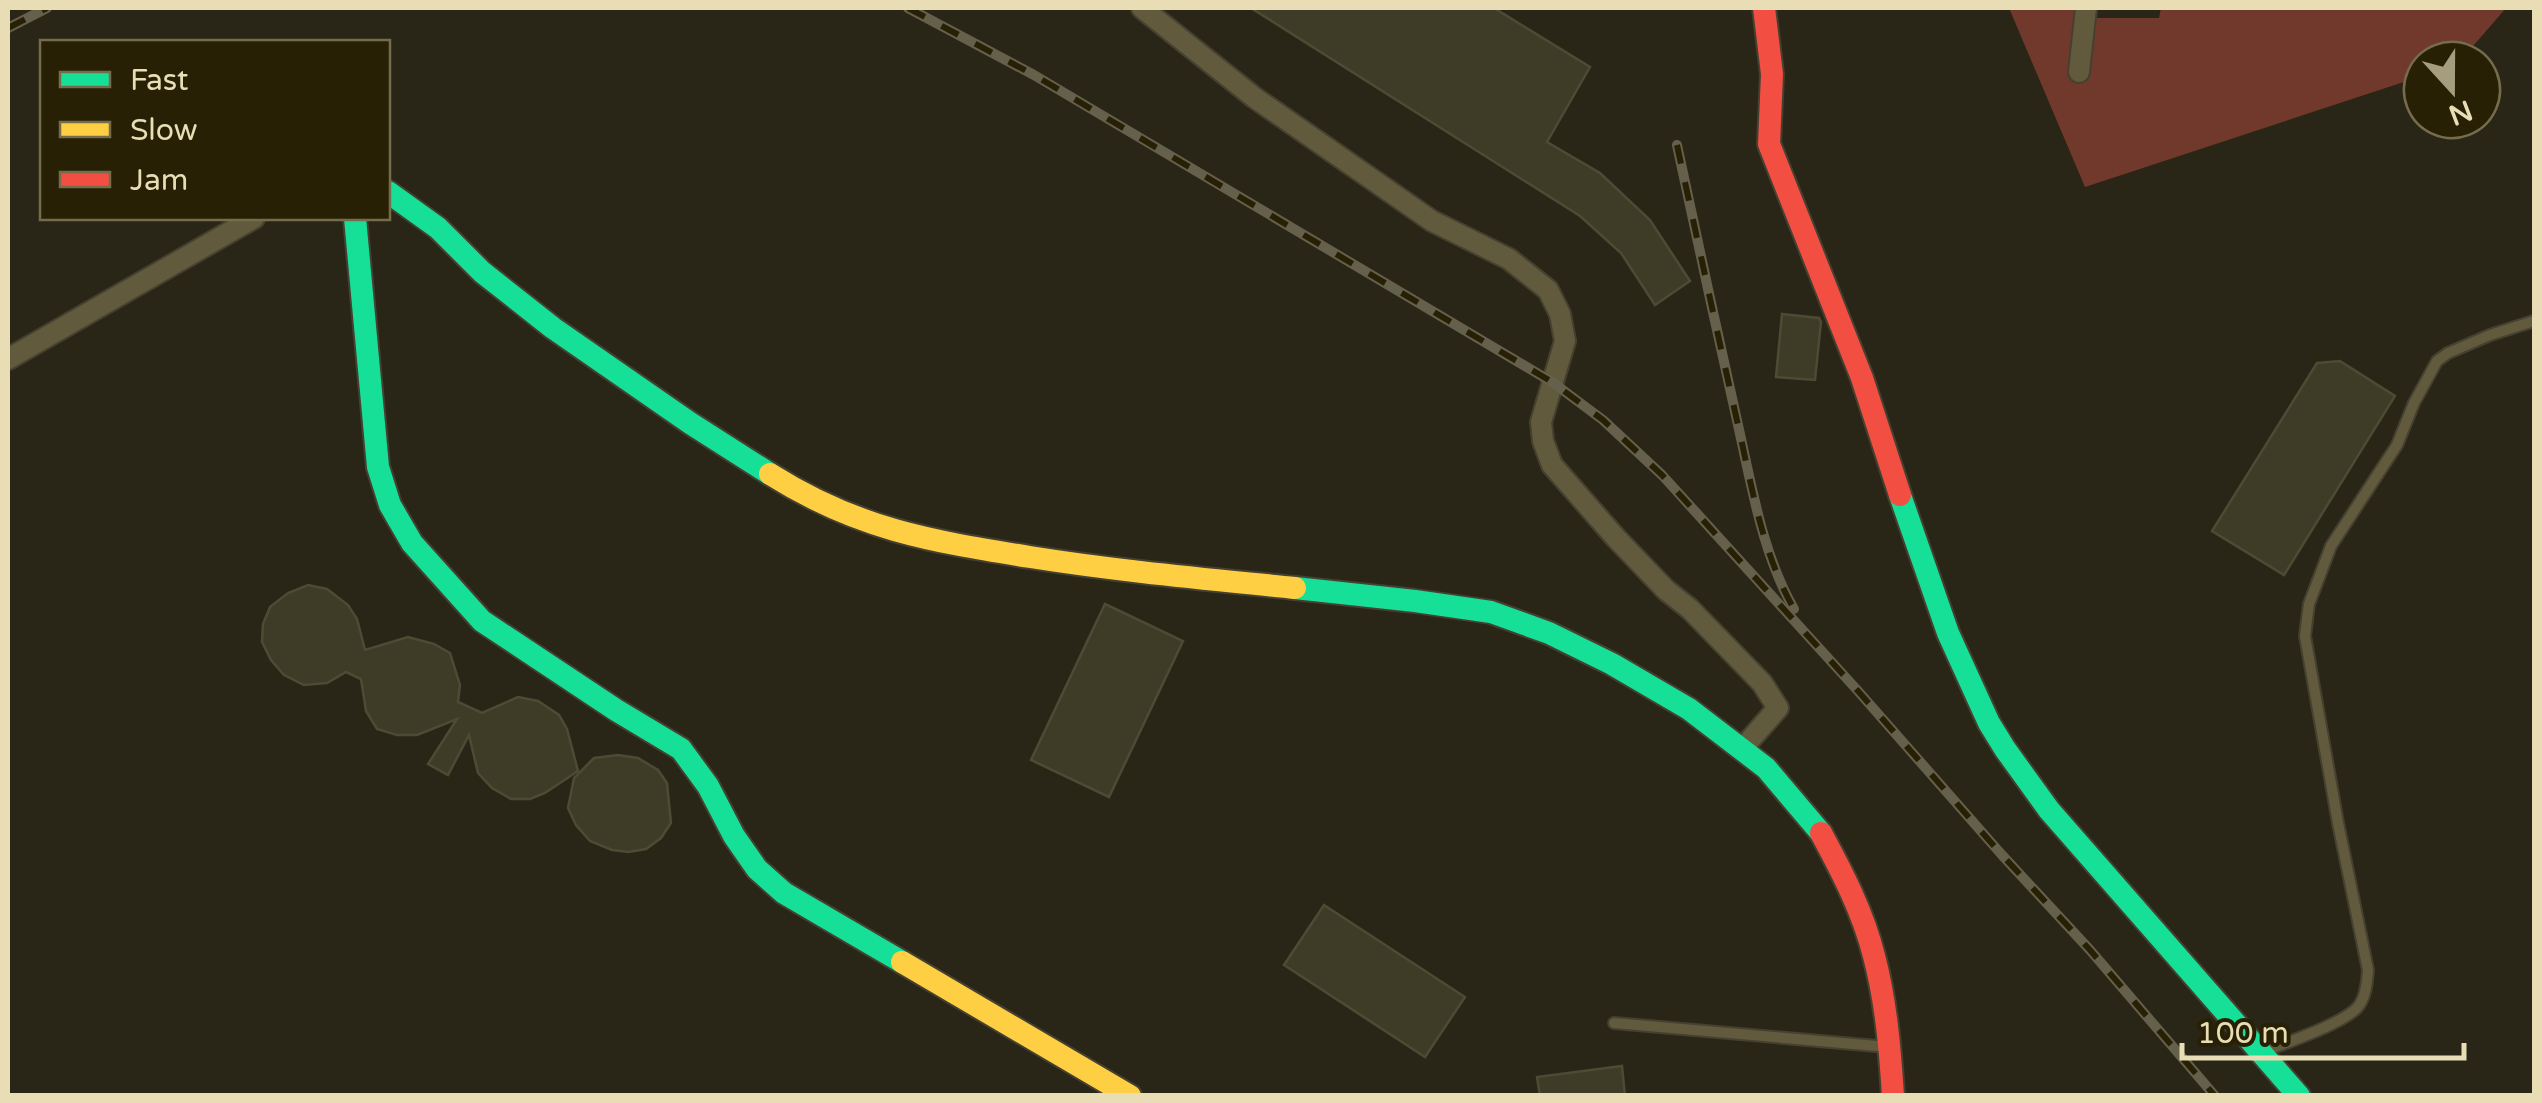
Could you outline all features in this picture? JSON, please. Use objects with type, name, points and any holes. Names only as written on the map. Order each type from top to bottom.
[{"type":"street","points":[[1142,8],[1254,98],[1432,222],[1509,258],[1548,290],[1560,314],[1565,342],[1541,422],[1552,465],[1616,538],[1762,684],[1778,708],[1742,749]]},
{"type":"street","points":[[1764,8],[1772,74],[1769,144],[1862,378],[1948,633],[1989,722],[2048,810],[2299,1096]]},
{"type":"street","points":[[2078,72],[2086,8]]},
{"type":"street","points":[[390,193],[438,228],[482,272],[553,328],[690,424],[832,509],[876,526],[940,543],[1082,566],[1490,612],[1549,633],[1689,709],[1766,768],[1820,829],[1848,882],[1874,955],[1894,1096]]},
{"type":"street","points":[[8,359],[251,220]]},
{"type":"street","points":[[354,220],[378,466],[390,504],[412,543],[482,621],[681,749],[708,786],[734,836],[758,868],[784,893],[1130,1096]]},
{"type":"lane","points":[[2262,1052],[2344,1017],[2364,998],[2367,980],[2305,636],[2309,604],[2331,546],[2398,445],[2414,402],[2437,361],[2490,335],[2534,321]]},
{"type":"lane","points":[[1614,1023],[1889,1047]]},
{"type":"shaded area","points":[[2009,8],[2085,8],[2085,18],[2159,18],[2161,8],[2506,8],[2478,40],[2402,40],[2402,83],[2085,187]]},
{"type":"building","points":[[1251,8],[1494,8],[1590,67],[1547,142],[1600,173],[1650,220],[1690,281],[1655,305],[1621,253],[1580,216]]},
{"type":"building","points":[[1782,314],[1819,318],[1821,322],[1815,380],[1776,377]]},
{"type":"building","points":[[2340,361],[2395,396],[2284,575],[2212,531],[2317,363]]},
{"type":"building","points":[[308,585],[327,589],[348,605],[357,619],[365,650],[408,637],[450,653],[460,685],[458,702],[482,713],[518,697],[538,701],[559,715],[567,729],[578,771],[545,793],[530,799],[511,799],[492,788],[478,773],[469,735],[448,775],[428,764],[457,719],[417,735],[397,735],[377,729],[366,711],[361,679],[346,672],[327,683],[304,685],[284,675],[262,642],[263,624],[270,607],[288,593]]},
{"type":"building","points":[[1105,604],[1183,641],[1109,797],[1031,760]]},
{"type":"building","points":[[594,758],[638,758],[658,770],[667,783],[671,823],[661,838],[646,849],[612,850],[590,841],[568,808],[574,778]]},
{"type":"building","points":[[1324,905],[1465,997],[1425,1057],[1284,965]]},
{"type":"building","points":[[1622,1066],[1625,1096],[1540,1096],[1537,1077]]},
{"type":"railway","points":[[8,28],[47,8]]},
{"type":"railway","points":[[908,8],[1034,75],[1552,382],[1603,420],[1662,475],[1858,691],[2215,1096]]},
{"type":"railway","points":[[1677,145],[1759,519],[1794,609]]},
{"type":"traffic: fast","points":[[390,193],[438,228],[482,272],[553,328],[770,474]]},
{"type":"traffic: fast","points":[[355,220],[378,467],[390,505],[412,543],[482,621],[681,749],[708,786],[734,836],[757,869],[784,893],[902,962]]},
{"type":"traffic: fast","points":[[1900,495],[1948,633],[2005,749],[2049,810],[2299,1096]]},
{"type":"traffic: fast","points":[[1295,588],[1491,612],[1549,633],[1689,709],[1766,768],[1821,833]]},
{"type":"traffic: slow","points":[[770,474],[833,508],[927,538],[1096,566],[1295,588]]},
{"type":"traffic: slow","points":[[902,962],[1130,1096]]},
{"type":"traffic: jam","points":[[1764,8],[1772,74],[1769,144],[1862,378],[1900,495]]},
{"type":"traffic: jam","points":[[1821,833],[1858,908],[1874,956],[1889,1043],[1893,1096]]}]
